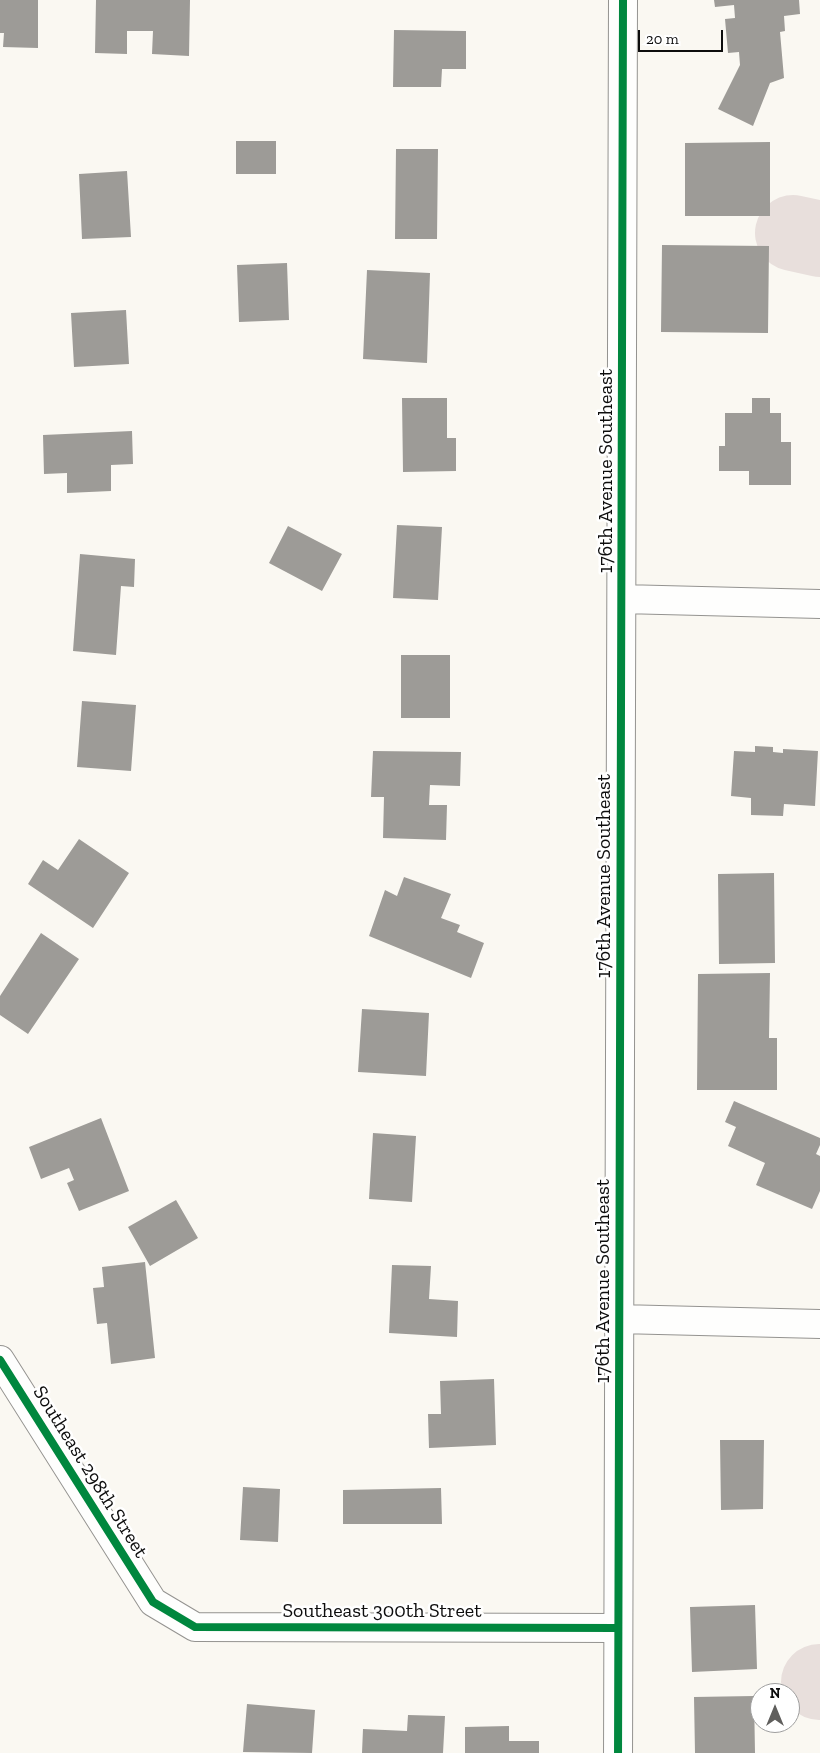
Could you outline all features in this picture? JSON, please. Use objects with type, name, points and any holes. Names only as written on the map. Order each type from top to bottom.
[{"type":"street","name":"176th Avenue Southeast","points":[[618,1753],[623,0]]},
{"type":"street","points":[[622,599],[820,604]]},
{"type":"street","points":[[619,1319],[820,1324]]},
{"type":"street","name":"Southeast 298th Street","points":[[0,1360],[153,1602]]},
{"type":"street","name":"Southeast 300th Street","points":[[153,1602],[195,1627],[618,1628]]},
{"type":"building","points":[[0,0],[38,0],[38,48],[3,47],[4,33],[0,33]]},
{"type":"building","points":[[96,0],[190,0],[189,56],[152,54],[153,31],[127,31],[127,54],[95,53]]},
{"type":"building","points":[[714,0],[799,0],[800,14],[784,16],[785,31],[780,32],[784,78],[770,83],[753,126],[718,109],[740,65],[739,52],[728,53],[725,19],[735,18],[734,5],[715,7]]},
{"type":"building","points":[[394,30],[466,31],[466,69],[442,69],[441,87],[393,87]]},
{"type":"building","points":[[236,141],[276,141],[276,174],[236,174]]},
{"type":"building","points":[[770,142],[770,216],[685,216],[685,143]]},
{"type":"building","points":[[396,149],[438,149],[437,239],[395,239]]},
{"type":"building","points":[[127,171],[131,237],[82,239],[79,174]]},
{"type":"building","points":[[662,245],[769,246],[768,333],[661,332]]},
{"type":"building","points":[[287,263],[289,320],[239,322],[237,265]]},
{"type":"building","points":[[367,270],[430,273],[427,363],[363,359]]},
{"type":"building","points":[[126,310],[129,364],[74,367],[71,313]]},
{"type":"building","points":[[402,398],[447,398],[447,438],[456,438],[456,471],[403,472]]},
{"type":"building","points":[[752,398],[770,398],[770,413],[781,413],[781,442],[791,442],[791,485],[749,485],[749,471],[719,471],[719,446],[725,446],[725,413],[752,413]]},
{"type":"building","points":[[132,431],[133,464],[111,465],[111,491],[67,493],[67,473],[44,474],[43,435]]},
{"type":"building","points":[[397,525],[442,527],[438,600],[393,598]]},
{"type":"building","points":[[288,526],[342,554],[322,591],[269,563]]},
{"type":"building","points":[[80,554],[135,559],[134,587],[121,586],[116,655],[73,651]]},
{"type":"building","points":[[401,655],[450,655],[450,718],[401,718]]},
{"type":"building","points":[[82,701],[136,705],[131,771],[77,767]]},
{"type":"building","points":[[755,746],[773,747],[773,752],[783,753],[783,749],[818,751],[815,806],[784,804],[783,816],[751,815],[751,798],[731,796],[734,751],[755,752]]},
{"type":"building","points":[[373,751],[461,752],[460,786],[430,785],[429,805],[447,805],[446,840],[383,838],[384,797],[371,797]]},
{"type":"building","points":[[79,839],[129,873],[93,928],[28,884],[43,860],[58,870]]},
{"type":"building","points":[[774,873],[775,963],[719,964],[718,874]]},
{"type":"building","points":[[404,877],[451,894],[441,918],[460,925],[457,932],[484,943],[471,978],[369,936],[385,890],[397,896]]},
{"type":"building","points":[[41,933],[79,959],[28,1034],[0,1015],[0,996]]},
{"type":"building","points":[[770,973],[769,1038],[777,1038],[777,1090],[697,1090],[698,974]]},
{"type":"building","points":[[362,1009],[429,1013],[426,1076],[358,1072]]},
{"type":"building","points":[[734,1101],[820,1138],[820,1145],[816,1154],[820,1156],[820,1191],[812,1209],[756,1185],[765,1163],[728,1146],[736,1127],[725,1122]]},
{"type":"building","points":[[101,1118],[129,1191],[79,1211],[67,1183],[74,1180],[69,1168],[41,1179],[29,1147]]},
{"type":"building","points":[[373,1133],[416,1136],[412,1202],[369,1199]]},
{"type":"building","points":[[176,1200],[198,1238],[150,1266],[128,1227]]},
{"type":"building","points":[[145,1262],[155,1358],[111,1364],[107,1323],[97,1324],[93,1288],[104,1287],[102,1267]]},
{"type":"building","points":[[392,1265],[431,1266],[429,1299],[458,1301],[457,1337],[389,1333]]},
{"type":"building","points":[[494,1379],[496,1445],[429,1448],[428,1414],[441,1414],[440,1381]]},
{"type":"building","points":[[720,1440],[764,1440],[763,1509],[721,1510]]},
{"type":"building","points":[[243,1487],[280,1489],[278,1542],[240,1540]]},
{"type":"building","points":[[441,1488],[442,1524],[343,1524],[343,1490]]},
{"type":"building","points":[[755,1605],[757,1669],[692,1672],[690,1607]]},
{"type":"building","points":[[750,1696],[750,1733],[755,1733],[755,1753],[695,1753],[694,1697]]},
{"type":"building","points":[[247,1704],[315,1710],[312,1753],[243,1752]]},
{"type":"building","points":[[408,1715],[445,1716],[443,1753],[362,1753],[363,1729],[407,1731]]},
{"type":"building","points":[[509,1726],[509,1741],[539,1741],[539,1753],[465,1753],[465,1727]]},
{"type":"taxiway","points":[[793,233],[820,239]]},
{"type":"cycle path","points":[[618,1753],[623,0]]},
{"type":"cycle path","points":[[0,1360],[153,1602],[195,1627],[618,1628]]}]
